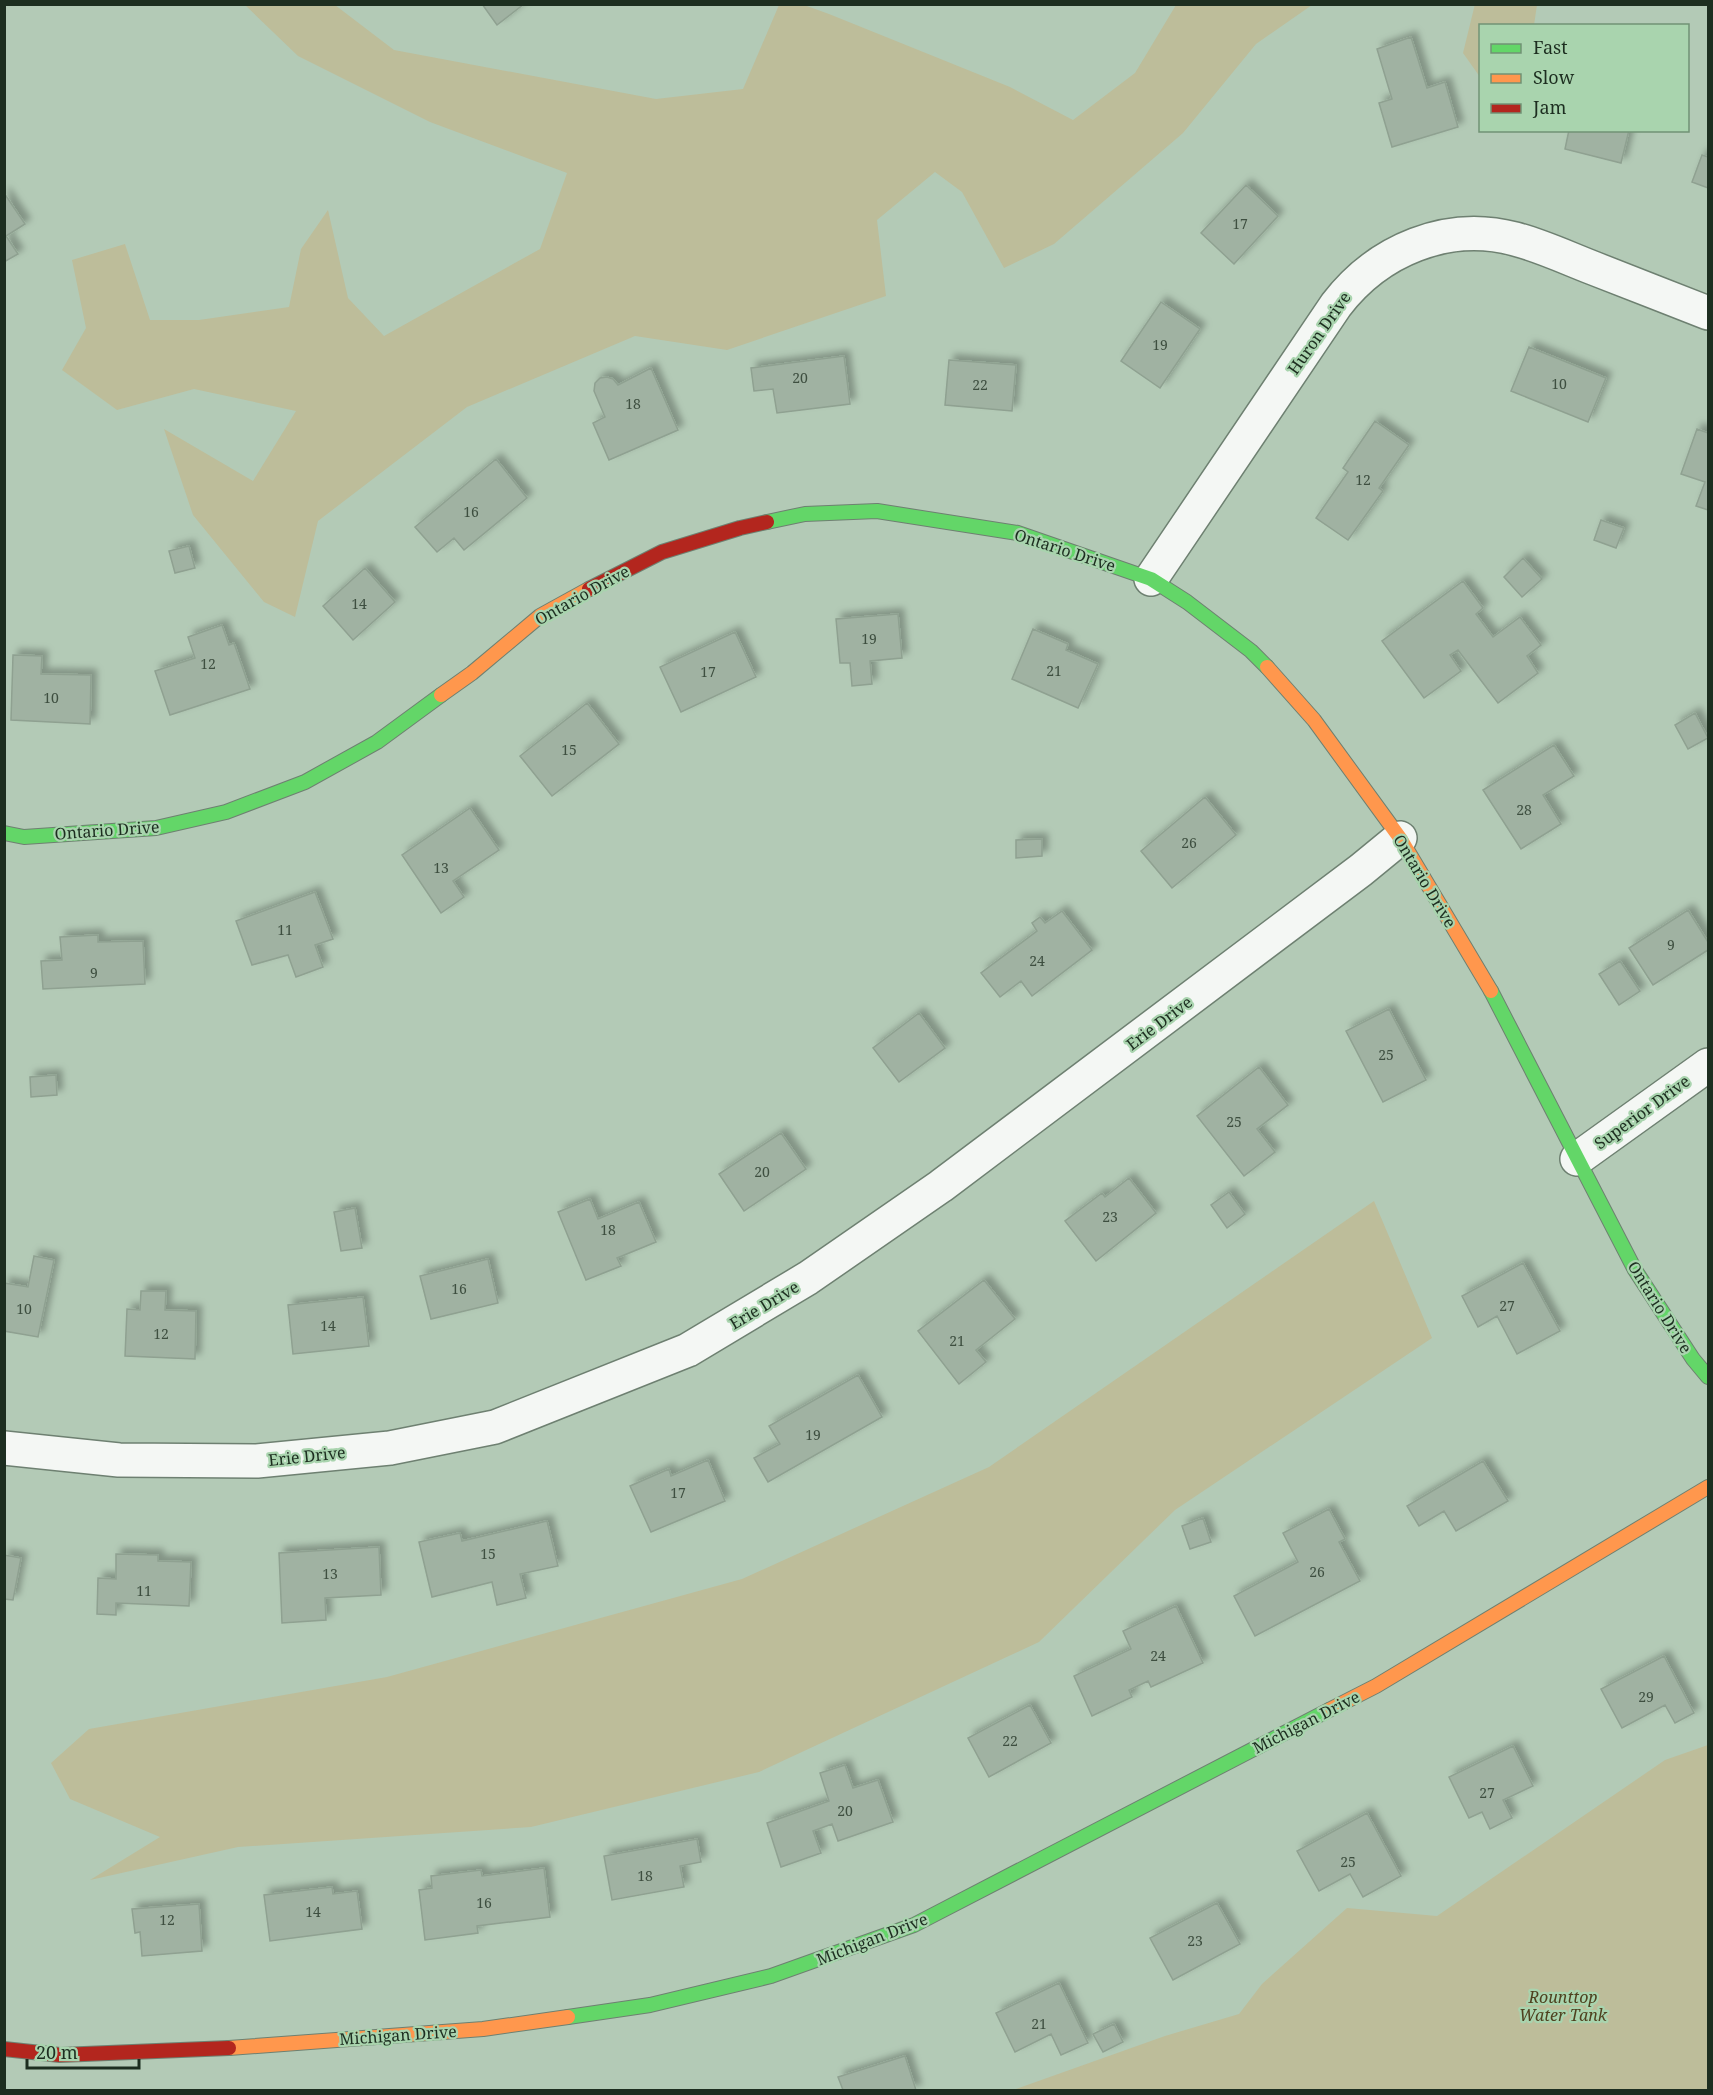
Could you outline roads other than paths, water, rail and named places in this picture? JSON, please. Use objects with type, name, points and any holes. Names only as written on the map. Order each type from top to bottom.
[{"type":"street","name":"Huron Drive","points":[[1151,579],[1336,305],[1353,284],[1371,269],[1401,251],[1434,239],[1457,235],[1504,236],[1538,246],[1708,312]]},
{"type":"street","name":"Ontario Drive","points":[[4,833],[24,837],[156,828],[226,812],[305,782],[377,742],[472,673],[540,616],[662,552],[740,528],[805,514],[877,511],[1018,533],[1151,579],[1251,651],[1281,681],[1314,720],[1400,838],[1484,978],[1635,1270],[1693,1359],[1708,1377]]},
{"type":"street","name":"Erie Drive","points":[[4,1448],[119,1460],[257,1461],[390,1448],[495,1427],[688,1350],[808,1278],[941,1186],[1361,870],[1400,838]]},
{"type":"street","name":"Superior Drive","points":[[1577,1159],[1708,1065]]},
{"type":"street","name":"Michigan Drive","points":[[4,2049],[60,2055],[231,2048],[483,2029],[650,2005],[771,1976],[914,1925],[1376,1686],[1708,1487]]},
{"type":"park label","name":"Rounttop Water Tank","points":[[1563,2006]]}]
